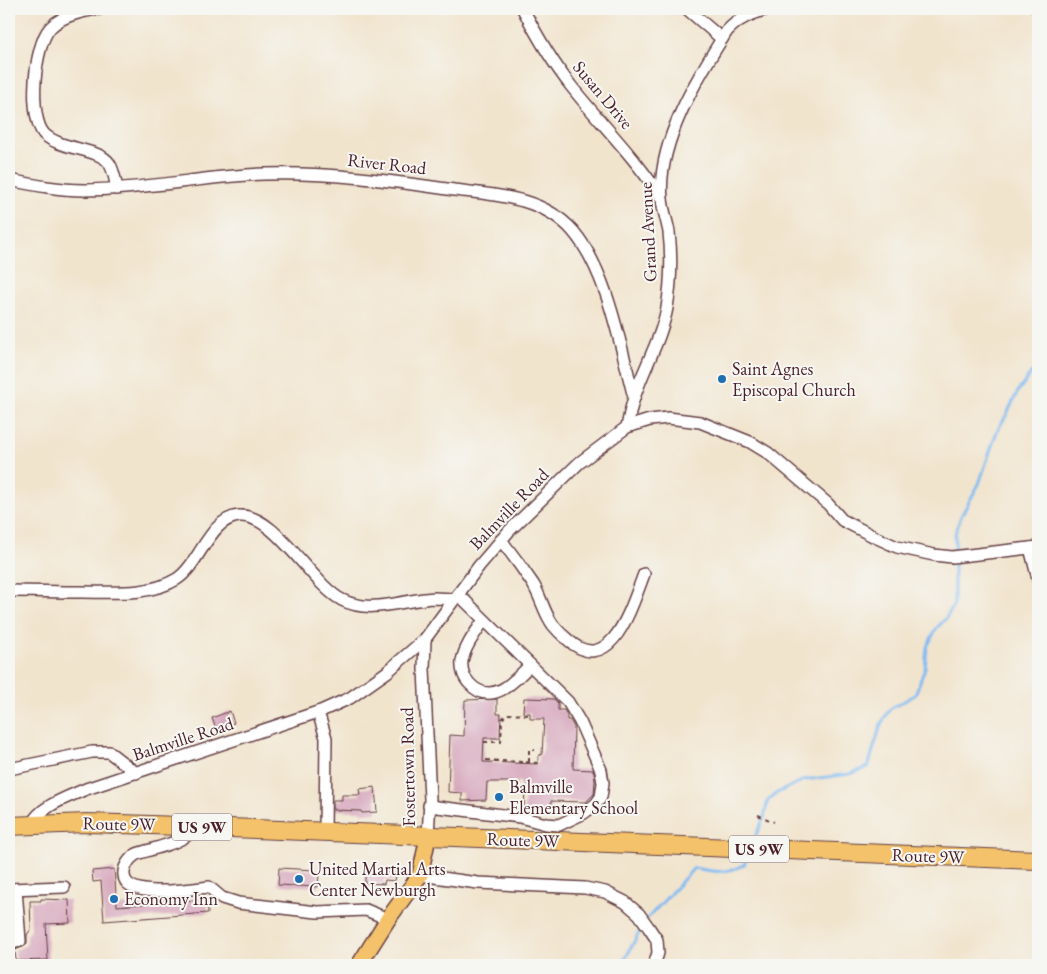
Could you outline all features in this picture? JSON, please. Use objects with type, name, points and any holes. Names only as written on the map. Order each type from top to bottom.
[{"type":"highway","name":"Route 9W","points":[[9,826],[86,823],[1038,860]]},
{"type":"main road","name":"Fostertown Road","points":[[359,965],[388,919],[420,875],[428,837]]},
{"type":"street","points":[[98,9],[83,11],[63,19],[50,28],[40,50],[35,72],[34,96],[36,115],[43,133],[53,141],[101,156],[109,162],[117,188]]},
{"type":"street","name":"Susan Drive","points":[[523,9],[554,64],[650,180],[662,199]]},
{"type":"street","points":[[687,9],[722,39]]},
{"type":"street","points":[[735,22],[736,9]]},
{"type":"street","name":"Grand Avenue","points":[[627,427],[634,397],[659,339],[667,309],[671,272],[670,246],[662,199],[664,164],[672,136],[683,107],[722,39],[735,22],[744,16],[767,9]]},
{"type":"street","name":"River Road","points":[[9,180],[55,188],[83,190],[264,174],[318,174],[497,195],[531,203],[550,212],[573,231],[594,264],[606,294],[634,397]]},
{"type":"street","name":"Balmville Road","points":[[31,825],[38,814],[86,789],[318,712],[357,693],[387,672],[425,638],[501,540],[540,500],[579,464],[627,427],[650,420],[668,418],[700,422],[750,442],[768,454],[828,504],[842,520],[897,547],[934,555],[956,556],[1034,548]]},
{"type":"street","points":[[9,591],[125,593],[162,586],[177,579],[186,572],[214,530],[239,516],[255,518],[262,522],[295,553],[321,583],[344,601],[360,606],[375,607],[435,598],[456,597],[484,620],[562,695],[576,715],[597,759],[603,783],[601,797],[596,804],[569,822],[559,825],[546,824],[520,817],[429,806]]},
{"type":"street","points":[[501,540],[534,585],[553,625],[576,647],[590,652],[602,650],[613,640],[629,613],[644,574]]},
{"type":"street","points":[[1034,548],[1038,580]]},
{"type":"street","points":[[484,620],[462,662],[462,672],[474,688],[491,693],[509,686],[530,665]]},
{"type":"street","name":"Fostertown Road","points":[[425,638],[428,837]]},
{"type":"street","points":[[472,640],[480,648]]},
{"type":"street","points":[[505,673],[514,681]]},
{"type":"street","points":[[318,712],[326,738],[325,832]]},
{"type":"street","points":[[9,768],[92,752],[109,752],[136,772]]},
{"type":"street","points":[[197,827],[188,837],[176,843],[135,855],[125,868],[124,876],[130,887],[141,890],[177,891],[209,888],[222,898],[238,903],[317,912],[366,910],[388,919]]},
{"type":"street","points":[[420,875],[478,883],[585,888],[605,892],[625,902],[639,914],[649,928],[657,940],[658,953],[654,965]]},
{"type":"street","points":[[9,944],[20,941],[13,917],[12,889],[64,886]]},
{"type":"path","points":[[484,742],[501,742],[502,720],[507,714],[530,715]]},
{"type":"path","points":[[529,762],[529,750],[535,750]]},
{"type":"path","points":[[486,760],[538,763]]},
{"type":"path","points":[[758,814],[774,822]]},
{"type":"building","name":"Balmville Elementary School","points":[[524,698],[554,699],[558,703],[558,710],[564,710],[567,720],[570,720],[574,727],[573,769],[593,770],[594,772],[594,794],[586,802],[551,801],[551,811],[532,813],[524,810],[525,789],[520,789],[520,782],[487,782],[486,800],[462,801],[462,793],[448,792],[450,735],[464,736],[465,700],[497,699],[497,714],[501,714],[500,738],[484,738],[483,762],[538,764],[538,756],[542,754],[544,719],[530,719],[530,713],[523,713]]},
{"type":"building","points":[[230,711],[234,723],[216,729],[212,718]]},
{"type":"building","points":[[375,787],[377,812],[362,813],[361,811],[333,810],[333,800],[342,800],[342,795],[360,795],[359,789]]},
{"type":"building","name":"United Martial Arts Center Newburgh","points":[[279,868],[315,870],[319,874],[318,887],[278,885]]},
{"type":"building","points":[[114,869],[117,906],[207,899],[208,913],[104,921],[101,881],[93,882],[92,871]]},
{"type":"building","points":[[365,870],[396,873],[395,881],[385,880],[384,884],[365,883]]},
{"type":"building","points":[[41,899],[69,900],[70,923],[46,924],[48,960],[16,961],[15,950],[25,946],[27,935],[31,929],[30,901],[41,901]]},
{"type":"waterway","points":[[955,554],[955,534],[961,516],[979,484],[997,431],[1018,391],[1038,367]]},
{"type":"waterway","points":[[753,841],[764,817],[768,800],[777,793],[804,780],[850,774],[868,767],[881,724],[890,709],[915,695],[925,668],[927,647],[936,629],[954,605],[954,560]]},
{"type":"waterway","points":[[648,918],[694,868],[714,871],[731,870],[744,865],[746,858]]},
{"type":"waterway","points":[[622,965],[641,929]]},
{"type":"place","name":"Saint Agnes Episcopal Church","points":[[722,379]]},
{"type":"place","name":"Balmville Elementary School","points":[[499,797]]},
{"type":"place","name":"United Martial Arts Center Newburgh","points":[[299,879]]},
{"type":"place","name":"Economy Inn","points":[[114,899]]}]
